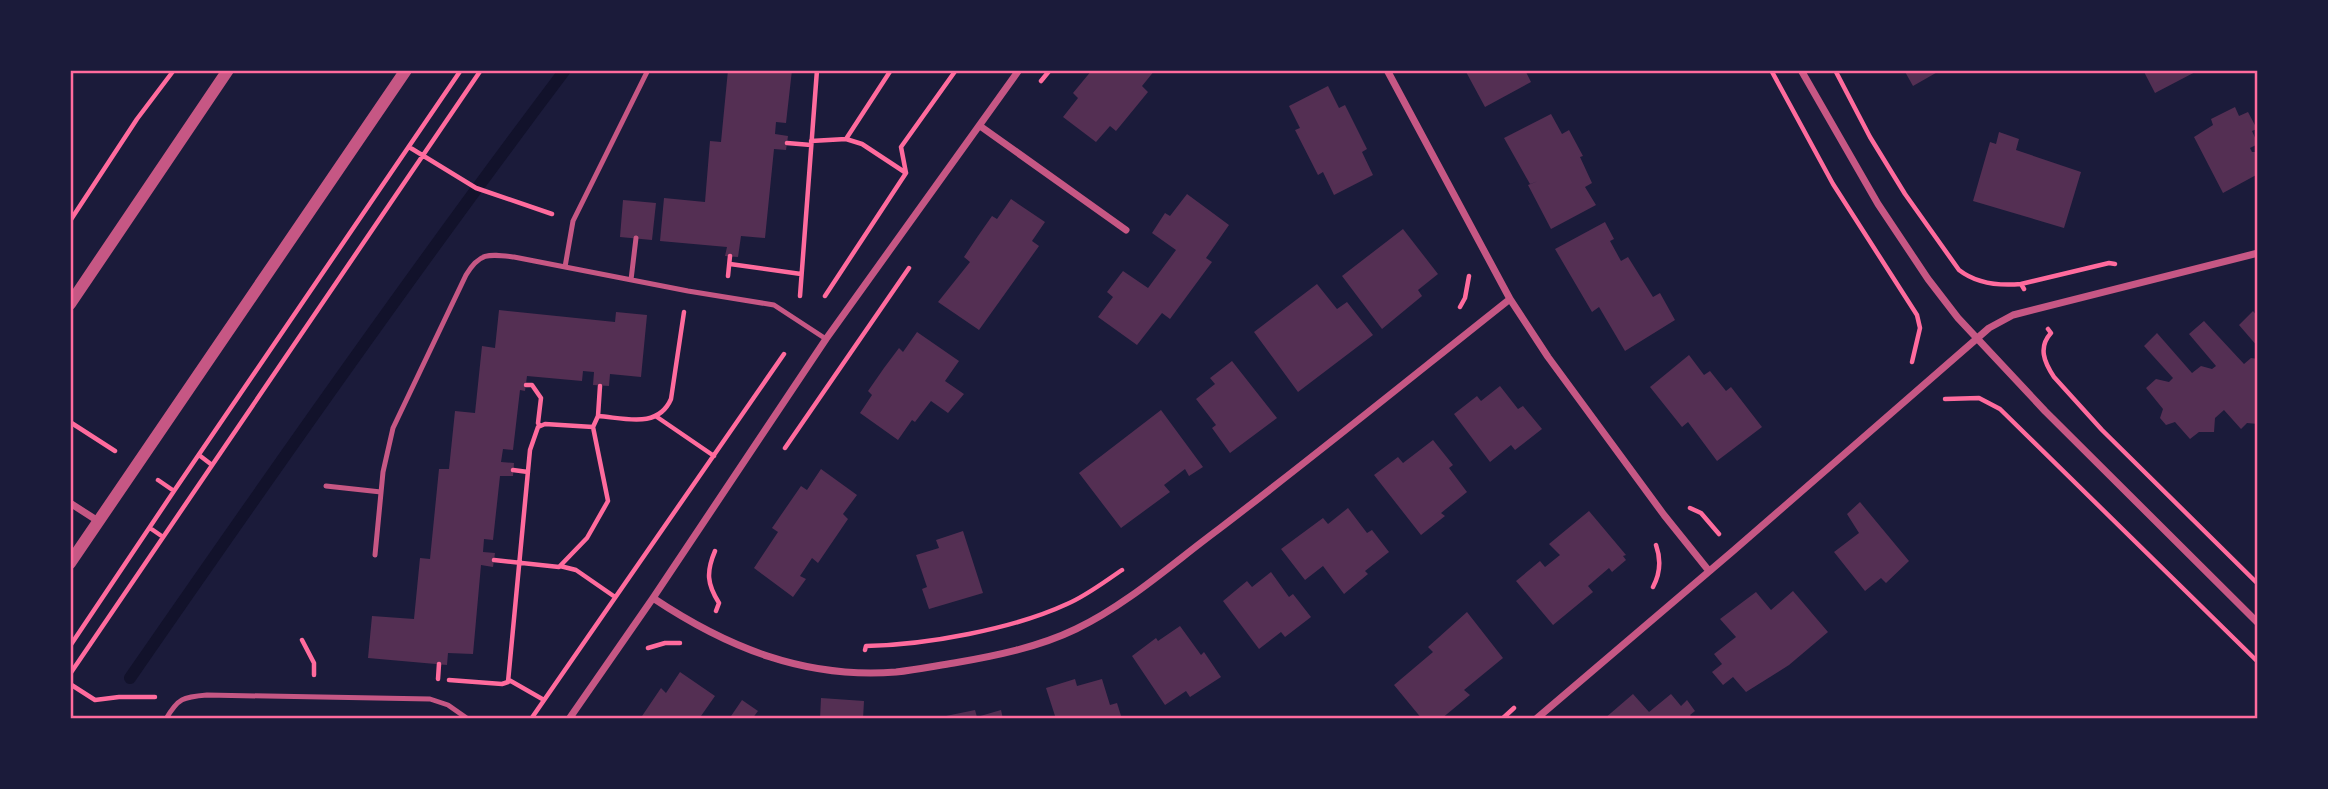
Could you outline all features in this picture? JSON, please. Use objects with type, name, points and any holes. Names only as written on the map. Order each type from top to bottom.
[{"type":"street","points":[[70,304],[228,70]]},
{"type":"street","points":[[70,564],[406,70]]},
{"type":"street","points":[[569,719],[826,340],[1018,70]]},
{"type":"street","points":[[1387,70],[1510,299],[1548,357],[1709,572]]},
{"type":"street","points":[[1801,70],[1878,204],[1928,279],[1975,338],[2258,623]]},
{"type":"street","points":[[980,126],[1126,230]]},
{"type":"street","points":[[1536,719],[1989,328],[2013,315],[2258,253]]},
{"type":"street","points":[[653,598],[691,624],[772,659],[829,670],[897,672],[1009,651],[1073,631],[1099,617],[1288,477],[1510,299]]},
{"type":"street","points":[[70,503],[99,521]]},
{"type":"lane","points":[[565,267],[573,221],[648,70]]},
{"type":"lane","points":[[631,280],[636,238]]},
{"type":"lane","points":[[375,555],[381,492],[393,428],[476,260],[494,255],[774,305],[826,340]]},
{"type":"lane","points":[[326,486],[381,492]]},
{"type":"lane","points":[[166,719],[179,700],[190,696],[218,695],[430,699],[442,702],[468,719]]},
{"type":"path","points":[[70,221],[137,119],[174,70]]},
{"type":"path","points":[[70,646],[461,70]]},
{"type":"path","points":[[70,674],[481,70]]},
{"type":"path","points":[[800,292],[817,70]]},
{"type":"path","points":[[846,139],[891,70]]},
{"type":"path","points":[[820,304],[906,173],[901,147],[956,70]]},
{"type":"path","points":[[1040,81],[1049,70]]},
{"type":"path","points":[[1771,70],[1833,184],[1917,315],[1920,328],[1912,364],[1916,368]]},
{"type":"path","points":[[1835,70],[1870,137],[1952,262],[1967,276],[2001,285],[2021,284],[2025,291]]},
{"type":"path","points":[[787,143],[846,139],[862,144],[906,173]]},
{"type":"path","points":[[409,146],[476,188],[573,221]]},
{"type":"path","points":[[727,285],[730,256]]},
{"type":"path","points":[[779,457],[915,260]]},
{"type":"path","points":[[730,264],[801,274]]},
{"type":"path","points":[[1454,314],[1465,298],[1469,271]]},
{"type":"path","points":[[598,416],[647,420],[657,417],[667,408],[671,399],[688,291]]},
{"type":"path","points":[[2048,328],[2051,333],[2043,345],[2043,351],[2053,377],[2102,430],[2258,584]]},
{"type":"path","points":[[531,719],[786,352]]},
{"type":"path","points":[[438,679],[502,684],[509,680],[530,450],[540,426],[541,398],[532,385],[526,384]]},
{"type":"path","points":[[560,566],[587,538],[608,501],[593,427],[598,416],[600,386]]},
{"type":"path","points":[[1940,394],[1944,399],[1979,398],[2000,409],[2258,662]]},
{"type":"path","points":[[657,417],[714,456]]},
{"type":"path","points":[[70,422],[119,453]]},
{"type":"path","points":[[540,426],[593,427]]},
{"type":"path","points":[[199,455],[212,465]]},
{"type":"path","points":[[513,470],[528,472]]},
{"type":"path","points":[[153,477],[174,491]]},
{"type":"path","points":[[1686,506],[1701,513],[1733,551]]},
{"type":"path","points":[[150,528],[163,537]]},
{"type":"path","points":[[1649,591],[1657,580],[1660,560],[1651,536]]},
{"type":"path","points":[[641,657],[648,648],[665,643],[700,646],[719,603],[709,584],[708,575],[710,562],[721,541]]},
{"type":"path","points":[[494,560],[576,570],[615,597]]},
{"type":"path","points":[[858,672],[866,646],[890,646],[936,639],[1038,616],[1070,603],[1133,563]]},
{"type":"path","points":[[302,640],[314,663]]},
{"type":"path","points":[[438,686],[439,664]]},
{"type":"path","points":[[509,680],[544,701]]},
{"type":"path","points":[[70,684],[94,700],[159,697]]},
{"type":"path","points":[[1502,719],[1522,701]]},
{"type":"building","points":[[728,70],[792,70],[786,123],[776,122],[775,134],[788,136],[786,150],[774,149],[765,238],[741,236],[738,257],[725,256],[727,247],[660,241],[664,198],[705,202],[710,141],[721,142]]},
{"type":"building","points":[[1092,70],[1155,70],[1142,86],[1148,92],[1116,131],[1110,126],[1096,142],[1063,117],[1078,98],[1073,93]]},
{"type":"building","points":[[1465,70],[1525,70],[1531,82],[1485,107]]},
{"type":"building","points":[[1904,70],[1941,70],[1913,86]]},
{"type":"building","points":[[2143,70],[2199,70],[2155,93]]},
{"type":"building","points":[[1328,86],[1339,108],[1345,105],[1367,149],[1362,152],[1373,175],[1334,195],[1323,172],[1318,175],[1295,130],[1300,128],[1289,106]]},
{"type":"building","points":[[2235,107],[2239,116],[2248,112],[2257,129],[2252,131],[2258,144],[2250,148],[2252,152],[2258,152],[2258,174],[2223,193],[2194,137],[2213,125],[2211,119]]},
{"type":"building","points":[[1551,114],[1562,134],[1569,130],[1583,156],[1580,157],[1592,183],[1585,187],[1596,205],[1551,229],[1528,185],[1538,181],[1530,184],[1504,138]]},
{"type":"building","points":[[1999,132],[2019,139],[2016,150],[2081,172],[2064,228],[1973,201],[1990,142],[1996,144]]},
{"type":"building","points":[[1187,194],[1229,225],[1206,258],[1212,262],[1170,319],[1162,313],[1137,345],[1098,317],[1113,297],[1107,292],[1123,271],[1148,288],[1176,250],[1152,233],[1165,213],[1170,216]]},
{"type":"building","points":[[1011,199],[1045,222],[1032,241],[1039,246],[979,330],[938,302],[970,262],[964,257],[992,216],[997,219]]},
{"type":"building","points":[[623,200],[656,203],[652,240],[620,237]]},
{"type":"building","points":[[1605,222],[1614,239],[1610,241],[1621,261],[1628,257],[1653,297],[1660,293],[1675,320],[1625,351],[1599,307],[1592,312],[1555,249]]},
{"type":"building","points":[[1403,229],[1438,274],[1418,290],[1422,296],[1382,329],[1342,276]]},
{"type":"building","points":[[1317,284],[1337,309],[1347,302],[1373,335],[1298,392],[1254,332]]},
{"type":"building","points":[[499,310],[615,322],[616,312],[647,315],[641,377],[610,374],[609,386],[593,385],[594,372],[583,371],[582,381],[527,376],[525,391],[520,390],[513,450],[503,449],[501,462],[514,463],[513,476],[500,476],[493,540],[484,539],[483,552],[495,553],[493,567],[481,565],[473,654],[448,653],[447,665],[368,658],[372,616],[414,619],[420,558],[430,559],[439,469],[449,469],[455,411],[475,413],[482,346],[495,348]]},
{"type":"building","points":[[2253,311],[2258,317],[2258,347],[2239,325]]},
{"type":"building","points":[[2204,321],[2244,364],[2251,358],[2258,359],[2258,424],[2247,423],[2241,429],[2224,410],[2215,418],[2214,432],[2199,432],[2190,439],[2175,422],[2166,425],[2160,418],[2163,409],[2146,388],[2156,379],[2169,382],[2173,378],[2144,346],[2157,333],[2192,373],[2201,366],[2212,369],[2216,366],[2189,334]]},
{"type":"building","points":[[917,332],[959,361],[945,381],[964,394],[948,413],[931,401],[915,422],[912,420],[898,440],[860,413],[872,395],[868,391],[884,368],[899,348],[903,352]]},
{"type":"building","points":[[1689,355],[1704,375],[1710,371],[1726,391],[1731,387],[1762,427],[1717,461],[1688,422],[1682,427],[1650,387]]},
{"type":"building","points":[[1232,361],[1277,418],[1230,453],[1212,428],[1216,425],[1196,399],[1215,384],[1210,378]]},
{"type":"building","points":[[1500,386],[1518,409],[1523,406],[1542,429],[1515,450],[1511,445],[1490,462],[1454,414],[1477,396],[1481,401]]},
{"type":"building","points":[[1161,410],[1203,467],[1189,476],[1185,469],[1164,485],[1170,492],[1121,528],[1079,473]]},
{"type":"building","points":[[1433,440],[1453,465],[1449,468],[1467,492],[1441,513],[1445,516],[1421,535],[1374,475],[1398,457],[1403,463]]},
{"type":"building","points":[[821,469],[857,495],[843,514],[848,519],[818,563],[812,558],[800,576],[806,579],[793,597],[754,568],[778,532],[772,528],[801,486],[807,490]]},
{"type":"building","points":[[1860,502],[1909,561],[1886,583],[1881,578],[1865,591],[1834,552],[1859,533],[1847,514]]},
{"type":"building","points":[[1348,508],[1367,533],[1372,530],[1389,552],[1365,571],[1368,574],[1344,594],[1323,566],[1305,580],[1281,549],[1323,518],[1328,524]]},
{"type":"building","points":[[1589,511],[1626,555],[1623,556],[1626,560],[1612,572],[1609,568],[1588,586],[1593,592],[1553,625],[1516,581],[1540,561],[1545,567],[1560,555],[1549,544]]},
{"type":"building","points":[[963,531],[983,593],[929,609],[922,589],[927,587],[916,555],[939,548],[936,540]]},
{"type":"building","points":[[1271,572],[1289,597],[1293,594],[1311,617],[1285,637],[1281,632],[1259,649],[1223,601],[1247,581],[1252,587]]},
{"type":"building","points":[[1793,591],[1828,632],[1789,665],[1746,692],[1733,677],[1723,685],[1712,672],[1722,664],[1714,654],[1736,637],[1720,619],[1756,592],[1771,610]]},
{"type":"building","points":[[1467,612],[1503,658],[1464,690],[1470,695],[1441,719],[1422,719],[1394,685],[1433,652],[1428,647]]},
{"type":"building","points":[[1180,626],[1201,655],[1204,652],[1221,677],[1190,697],[1186,691],[1165,705],[1132,656],[1156,638],[1158,641]]},
{"type":"building","points":[[680,672],[715,696],[701,716],[706,719],[640,719],[661,688],[666,693]]},
{"type":"building","points":[[1075,679],[1077,686],[1102,679],[1110,705],[1117,703],[1122,719],[1056,719],[1046,688]]},
{"type":"building","points":[[1633,694],[1649,712],[1671,694],[1681,706],[1687,700],[1695,711],[1690,715],[1693,719],[1604,719]]},
{"type":"building","points":[[821,698],[864,701],[863,719],[820,719]]},
{"type":"building","points":[[742,700],[758,711],[752,719],[729,719]]},
{"type":"building","points":[[975,710],[977,717],[1001,710],[1003,719],[947,719],[946,716]]},
{"type":"waterway","points":[[130,678],[344,372],[565,70]]}]
